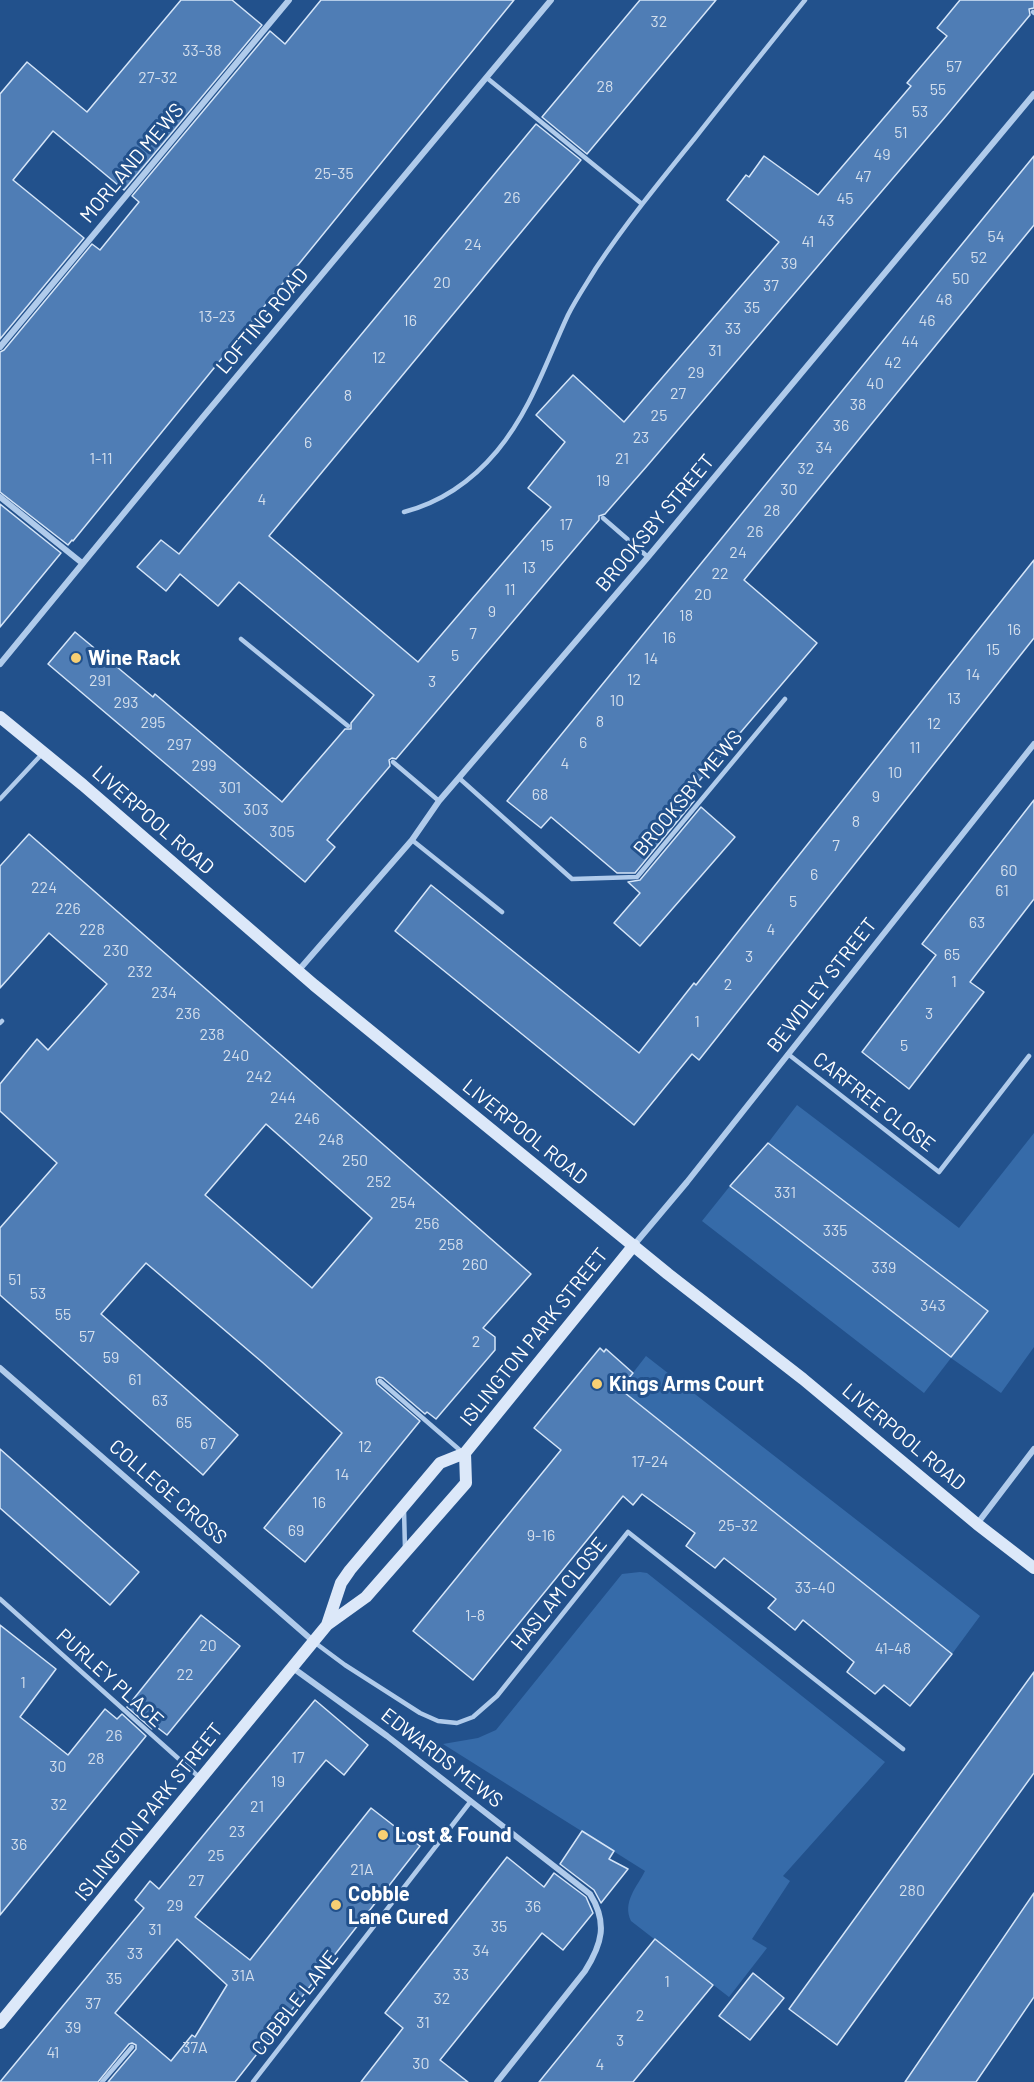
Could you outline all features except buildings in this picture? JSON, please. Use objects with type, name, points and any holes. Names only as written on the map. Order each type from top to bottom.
[{"type":"main road","name":"LIVERPOOL ROAD","points":[[0,717],[44,752],[298,971],[1034,1568]]},
{"type":"main road","name":"ISLINGTON PARK STREET","points":[[327,1625],[341,1583],[404,1504],[440,1463],[465,1453],[634,1245]]},
{"type":"main road","name":"ISLINGTON PARK STREET","points":[[0,2023],[327,1625],[366,1597],[466,1483],[465,1453]]},
{"type":"street","name":"MORLAND MEWS","points":[[0,348],[289,0]]},
{"type":"street","name":"LOFTING ROAD","points":[[0,664],[551,0]]},
{"type":"street","name":"BROOKSBY STREET","points":[[298,971],[412,840],[439,801],[648,557],[1034,94]]},
{"type":"street","points":[[0,497],[82,563]]},
{"type":"street","name":"BEWDLEY STREET","points":[[634,1245],[687,1182],[1034,744]]},
{"type":"street","name":"COLLEGE CROSS","points":[[0,1368],[314,1642]]},
{"type":"street","points":[[977,1524],[1034,1449]]},
{"type":"street","name":"EDWARDS MEWS","points":[[293,1668],[387,1736],[590,1894],[597,1906],[601,1920],[599,1945],[585,1971],[497,2082]]},
{"type":"lane","points":[[404,512],[425,507],[453,492],[477,473],[498,450],[518,422],[569,314],[596,269],[642,204],[805,0]]},
{"type":"lane","points":[[487,78],[642,204]]},
{"type":"lane","points":[[603,518],[648,557]]},
{"type":"lane","points":[[241,639],[348,726]]},
{"type":"lane","name":"BROOKSBY MEWS","points":[[459,778],[572,879],[637,877],[785,699]]},
{"type":"lane","points":[[0,799],[44,752]]},
{"type":"lane","points":[[393,762],[439,801]]},
{"type":"lane","points":[[412,840],[502,912]]},
{"type":"lane","name":"CARFREE CLOSE","points":[[788,1054],[939,1172],[1029,1056]]},
{"type":"lane","points":[[380,1381],[465,1453]]},
{"type":"lane","points":[[404,1504],[405,1554]]},
{"type":"lane","name":"HASLAM CLOSE","points":[[314,1642],[345,1665],[420,1713],[438,1721],[457,1723],[473,1717],[497,1696],[628,1532],[903,1749]]},
{"type":"lane","name":"PURLEY PLACE","points":[[0,1599],[201,1779]]},
{"type":"lane","name":"COBBLE LANE","points":[[253,2082],[471,1801]]},
{"type":"lane","points":[[102,2082],[132,2047]]},
{"type":"shaded area","points":[[797,1105],[959,1228],[1034,1133],[1034,1347],[1001,1393],[951,1358],[924,1393],[702,1221],[730,1186],[951,1357],[988,1311],[768,1143]]},
{"type":"shaded area","points":[[646,1356],[980,1616],[952,1654],[648,1411],[615,1396]]},
{"type":"shaded area","points":[[647,1573],[885,1762],[783,1876],[790,1881],[752,1939],[767,1948],[729,1997],[631,1921],[629,1901],[645,1871],[443,1744],[478,1738],[496,1730],[622,1574]]},
{"type":"place","name":"Wine Rack","points":[[76,658]]},
{"type":"place","name":"Kings Arms Court","points":[[597,1384]]},
{"type":"place","name":"Lost & Found","points":[[383,1835]]},
{"type":"place","name":"Cobble Lane Cured","points":[[336,1905]]}]
